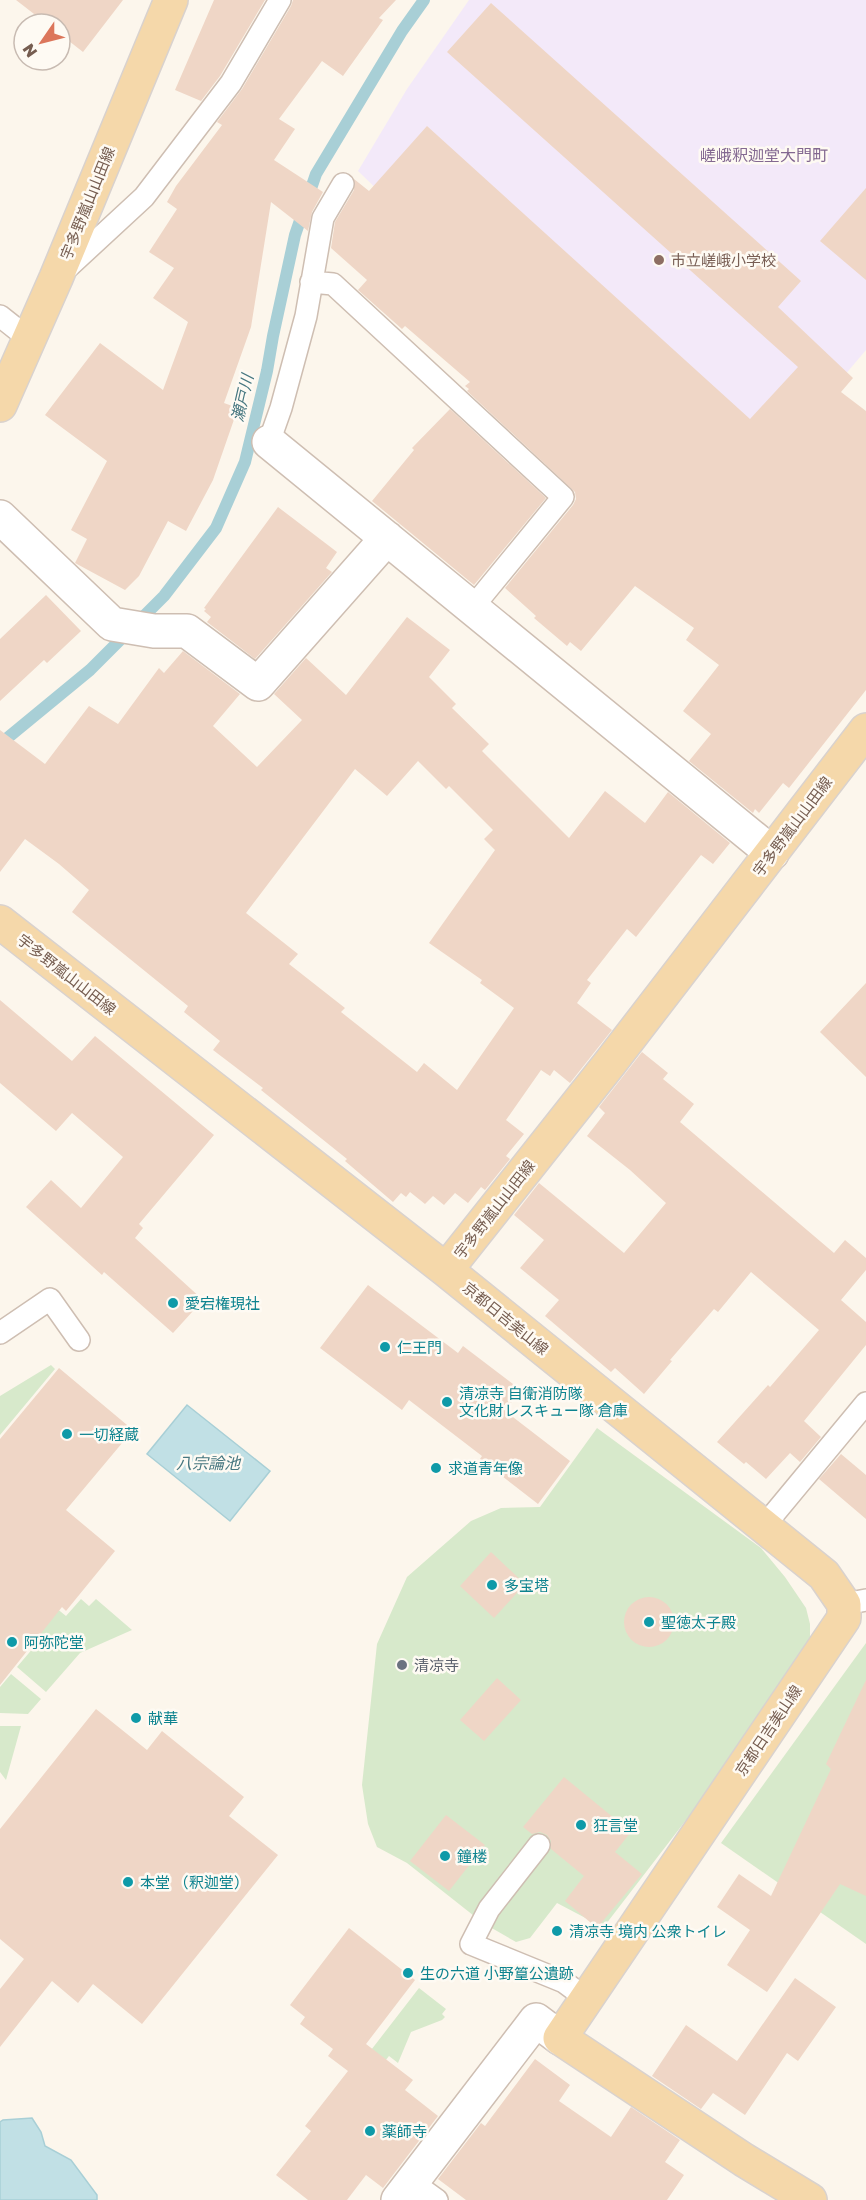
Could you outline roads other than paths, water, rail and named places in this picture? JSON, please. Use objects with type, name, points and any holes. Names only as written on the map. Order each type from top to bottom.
[{"type":"main road","name":"宇多野嵐山山田線","points":[[0,405],[56,278],[171,0]]},
{"type":"main road","name":"宇多野嵐山山田線","points":[[0,922],[446,1270],[772,853],[862,744]]},
{"type":"main road","name":"京都日吉美山線","points":[[446,1270],[855,1602],[560,2038]]},
{"type":"main road","points":[[560,2038],[744,2160],[810,2200]]},
{"type":"street","points":[[269,442],[772,853]]},
{"type":"street","points":[[0,517],[112,624],[154,631],[187,631],[258,684],[387,538]]},
{"type":"street","points":[[416,2194],[536,2020],[560,2038]]},
{"type":"lane","points":[[56,278],[144,197],[231,82],[280,0]]},
{"type":"lane","points":[[269,442],[281,408],[306,316],[323,218],[343,184]]},
{"type":"lane","points":[[311,282],[333,284],[563,497],[472,608]]},
{"type":"lane","points":[[0,316],[29,339]]},
{"type":"lane","points":[[0,1333],[50,1299],[79,1340]]},
{"type":"lane","points":[[764,1526],[866,1403]]},
{"type":"lane","points":[[539,1845],[489,1909],[471,1944],[564,1982],[587,1999]]},
{"type":"water","name":"八宗論池","points":[[187,1405],[270,1471],[230,1521],[147,1454]]},
{"type":"water","points":[[32,2118],[41,2132],[45,2146],[71,2160],[97,2195],[97,2200],[0,2200],[0,2122]]},
{"type":"waterway","name":"瀬戸川","points":[[0,744],[90,670],[164,596],[216,528],[245,462],[267,371],[295,235],[316,174],[402,31],[424,0]]},
{"type":"place","name":"市立嵯峨小学校","points":[[659,260]]},
{"type":"place","name":"愛宕権現社","points":[[173,1303]]},
{"type":"place","name":"仁王門","points":[[385,1347]]},
{"type":"place","name":"清凉寺 自衛消防隊 文化財レスキュー隊 倉庫","points":[[447,1402]]},
{"type":"place","name":"一切経蔵","points":[[67,1434]]},
{"type":"place","name":"求道青年像","points":[[436,1468]]},
{"type":"place","name":"多宝塔","points":[[492,1585]]},
{"type":"place","name":"聖徳太子殿","points":[[649,1622]]},
{"type":"place","name":"阿弥陀堂","points":[[12,1642]]},
{"type":"place","name":"清凉寺","points":[[402,1665]]},
{"type":"place","name":"献華","points":[[136,1718]]},
{"type":"place","name":"狂言堂","points":[[581,1825]]},
{"type":"place","name":"鐘楼","points":[[445,1856]]},
{"type":"place","name":"本堂 （釈迦堂）","points":[[128,1882]]},
{"type":"place","name":"清凉寺 境内 公衆トイレ","points":[[557,1931]]},
{"type":"place","name":"生の六道 小野篁公遺跡","points":[[408,1973]]},
{"type":"place","name":"薬師寺","points":[[370,2131]]},
{"type":"district","name":"嵯峨釈迦堂大門町","points":[[764,155]]}]
